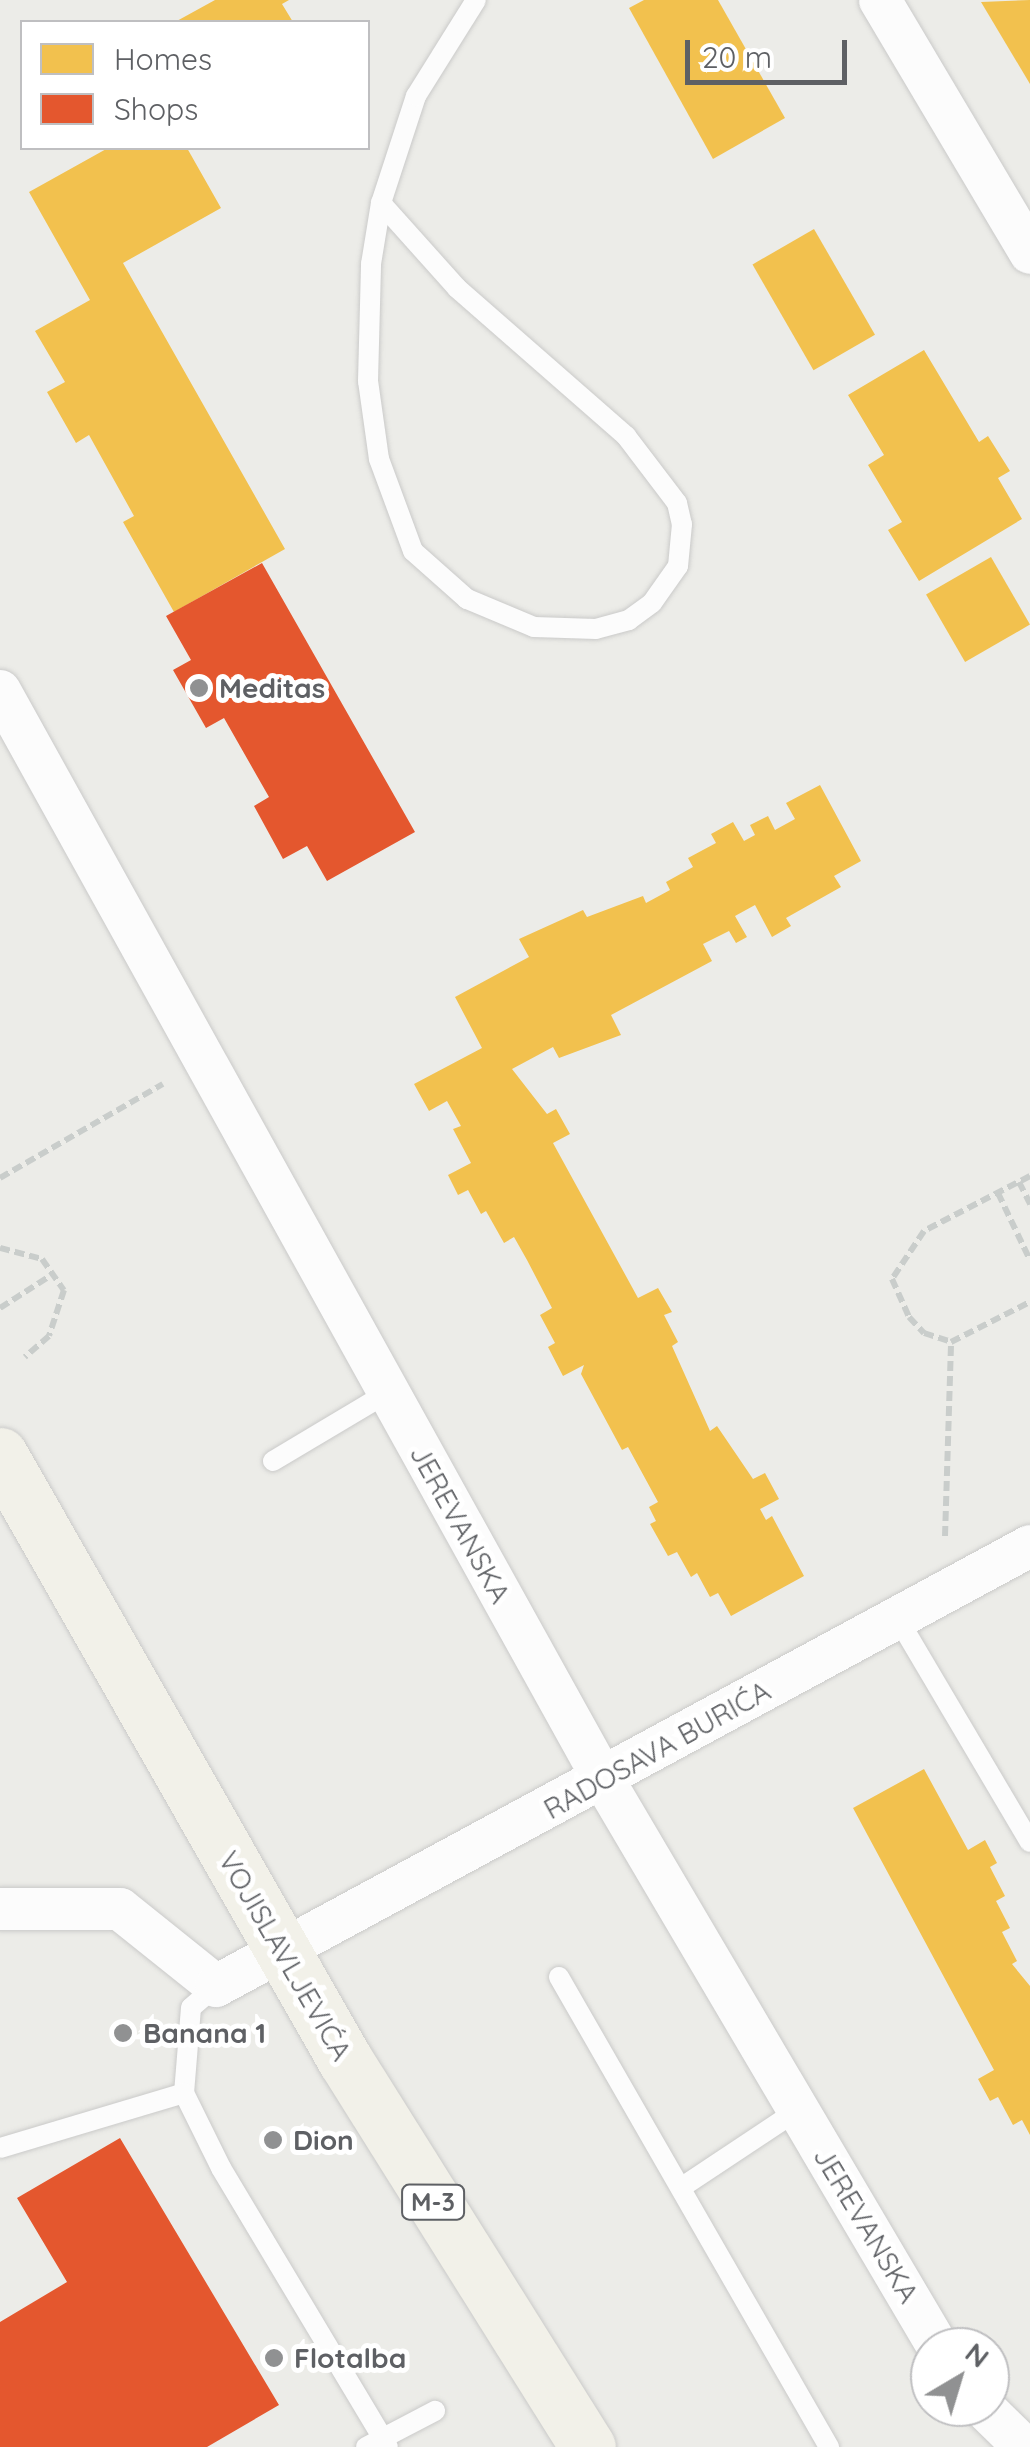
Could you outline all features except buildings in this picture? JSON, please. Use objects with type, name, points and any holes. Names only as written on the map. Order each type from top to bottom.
[{"type":"main road","name":"VOJISLAVLJEVIĆA","points":[[0,1454],[283,1954],[588,2447]]},
{"type":"street","points":[[880,0],[1030,253]]},
{"type":"street","name":"JEREVANSKA","points":[[0,691],[10,739],[205,1060],[603,1779],[926,2327]]},
{"type":"street","name":"RADOSAVA BURIĆA","points":[[216,1986],[283,1954],[1030,1546]]},
{"type":"street","points":[[0,1909],[120,1910],[216,1986]]},
{"type":"street","points":[[1004,2427],[1024,2447]]},
{"type":"lane","points":[[381,204],[457,288],[626,436],[677,503],[682,524],[678,566],[652,603],[628,620],[596,629],[534,628],[499,617],[438,578],[413,551],[394,512],[379,460],[368,381],[371,264],[381,204],[416,96],[476,0]]},
{"type":"lane","points":[[273,1461],[387,1393]]},
{"type":"lane","points":[[898,1619],[1030,1842]]},
{"type":"lane","points":[[559,1977],[830,2447]]},
{"type":"lane","points":[[216,1986],[191,2008],[184,2093],[221,2168],[379,2444],[436,2411]]},
{"type":"lane","points":[[0,2148],[184,2093]]},
{"type":"lane","points":[[682,2187],[798,2110]]},
{"type":"path","points":[[0,1178],[205,1060]]},
{"type":"path","points":[[1030,1176],[924,1231],[892,1279],[908,1317],[924,1333],[951,1342],[1030,1302]]},
{"type":"path","points":[[1019,1182],[1030,1204]]},
{"type":"path","points":[[998,1193],[1030,1260]]},
{"type":"path","points":[[0,1248],[42,1259],[64,1290],[49,1336],[25,1357]]},
{"type":"path","points":[[0,1308],[53,1274]]},
{"type":"path","points":[[944,1553],[951,1342]]},
{"type":"place","name":"Meditas","points":[[199,688]]},
{"type":"place","name":"Banana 1","points":[[123,2033]]},
{"type":"place","name":"Dion","points":[[273,2140]]},
{"type":"place","name":"Flotalba","points":[[274,2358]]}]
